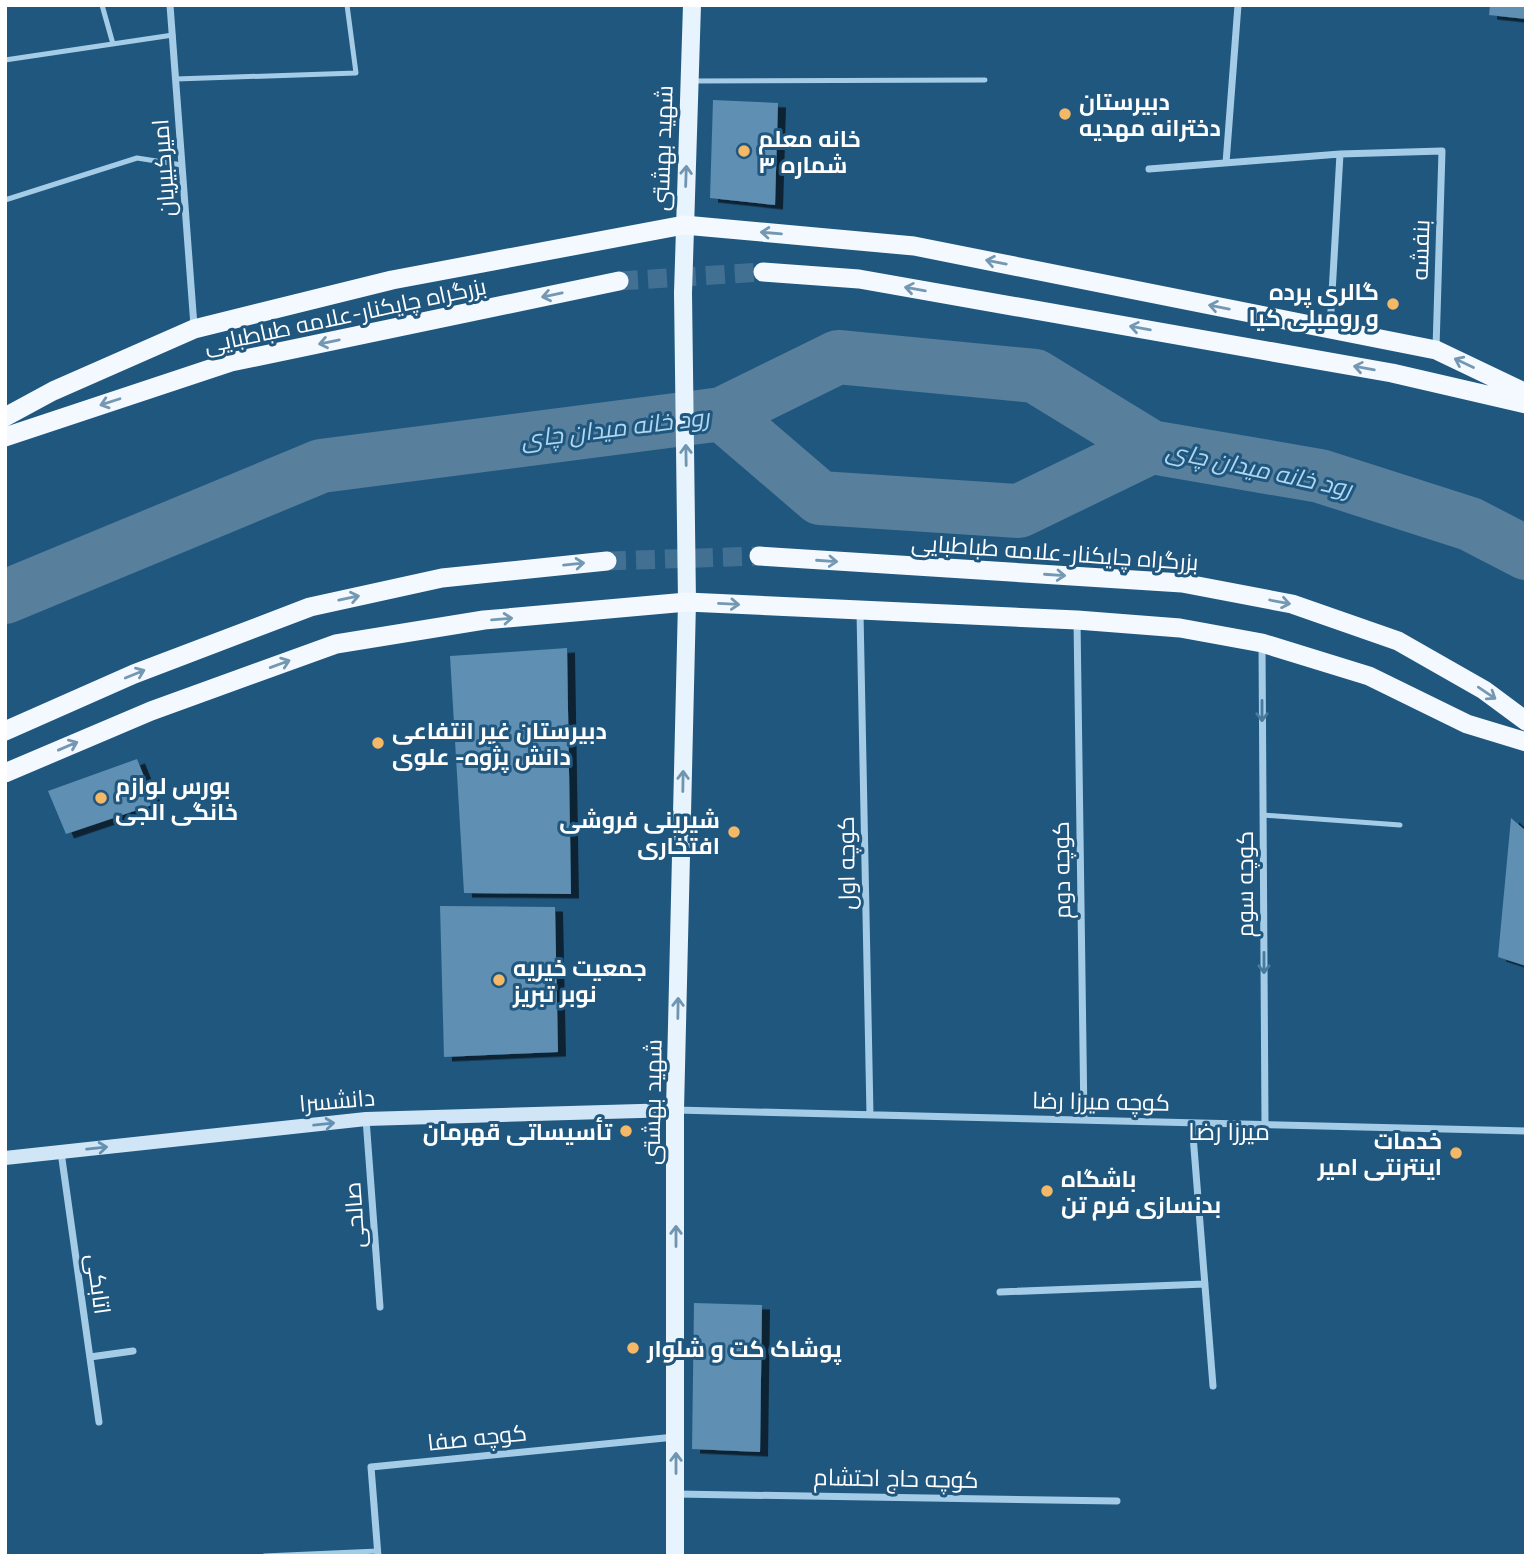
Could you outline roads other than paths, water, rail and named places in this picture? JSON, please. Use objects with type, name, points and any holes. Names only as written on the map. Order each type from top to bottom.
[{"type":"highway","points":[[5,417],[53,391],[194,329],[392,279],[684,225],[914,246],[1436,350],[1526,393]]},
{"type":"highway","points":[[763,272],[859,279],[1392,373],[1526,404]]},
{"type":"highway","name":"بزرگراه چایکنار-علامه طباطبایی","points":[[5,437],[231,362],[619,281]]},
{"type":"highway","name":"بزرگراه چایکنار-علامه طباطبایی","points":[[759,556],[1182,583],[1292,604],[1398,641],[1484,690],[1526,721]]},
{"type":"highway","points":[[5,731],[134,674],[310,607],[442,578],[607,561]]},
{"type":"highway","points":[[5,773],[150,711],[336,644],[484,620],[687,602],[1077,620],[1180,628],[1262,643],[1369,676],[1467,724],[1526,742]]},
{"type":"main road","name":"شهید بهشتى","points":[[675,1556],[675,1110],[687,602],[683,293],[692,5]]},
{"type":"main road","name":"دانشسرا","points":[[5,1158],[366,1119],[675,1110]]},
{"type":"street","name":"امیرکبیریان","points":[[170,5],[194,329]]},
{"type":"street","points":[[1226,163],[1238,5]]},
{"type":"street","name":"بنفشه","points":[[1340,154],[1442,151],[1436,350]]},
{"type":"street","points":[[1149,169],[1340,154],[1330,329]]},
{"type":"street","name":"کوچه اول","points":[[859,610],[870,1115]]},
{"type":"street","name":"کوچه دوم","points":[[1077,620],[1084,1120]]},
{"type":"street","name":"کوچه سوم","points":[[1262,643],[1265,1124]]},
{"type":"street","name":"کوچه میرزا رضا","points":[[675,1110],[1526,1131]]},
{"type":"street","name":"صالحی","points":[[366,1119],[380,1307]]},
{"type":"street","points":[[1192,1123],[1213,1386]]},
{"type":"street","name":"اتابکی","points":[[61,1152],[99,1422]]},
{"type":"street","points":[[1000,1292],[1205,1284]]},
{"type":"street","points":[[89,1357],[133,1351]]},
{"type":"street","name":"کوچه صفا","points":[[378,1553],[370,1466],[676,1437]]},
{"type":"street","name":"کوچه حاج احتشام","points":[[676,1494],[1117,1501]]},
{"type":"lane","points":[[102,5],[113,44]]},
{"type":"lane","points":[[176,79],[356,73],[347,5]]},
{"type":"lane","points":[[5,60],[173,35]]},
{"type":"lane","points":[[689,81],[985,80]]},
{"type":"lane","points":[[5,200],[137,158],[182,165]]},
{"type":"lane","points":[[1263,815],[1400,825]]},
{"type":"lane","points":[[264,1556],[378,1553]]},
{"type":"waterway","points":[[722,414],[838,357],[1035,376],[1151,447]]},
{"type":"waterway","name":"رود خانه میدان چای","points":[[5,597],[321,466],[722,414],[820,498],[1019,511],[1151,447],[1320,476],[1470,524],[1526,553]]},
{"type":"tunnel","points":[[619,281],[763,272]]},
{"type":"tunnel","points":[[607,561],[759,556]]},
{"type":"place","name":"دبیرستان دخترانه مهدیه","points":[[1065,114]]},
{"type":"place","name":"خانه معلم شماره ۳","points":[[744,151]]},
{"type":"place","name":"گالری پرده و رومبلی کیا","points":[[1393,304]]},
{"type":"place","name":"دبیرستان غیر انتفاعی دانش پژوه- علوی","points":[[378,743]]},
{"type":"place","name":"بورس لوازم خانگی الجی","points":[[101,798]]},
{"type":"place","name":"شیرینی فروشی افتخاری","points":[[734,832]]},
{"type":"place","name":"جمعیت خیریه نوبر تبریز","points":[[499,980]]},
{"type":"place","name":"تأسیساتی قهرمان","points":[[626,1131]]},
{"type":"place","name":"خدمات اینترنتی امیر","points":[[1456,1153]]},
{"type":"place","name":"باشگاه بدنسازی فرم تن","points":[[1047,1191]]},
{"type":"place","name":"پوشاک کت و شلوار","points":[[633,1348]]},
{"type":"district","name":"میرزا رضا","points":[[1229,1131]]}]
